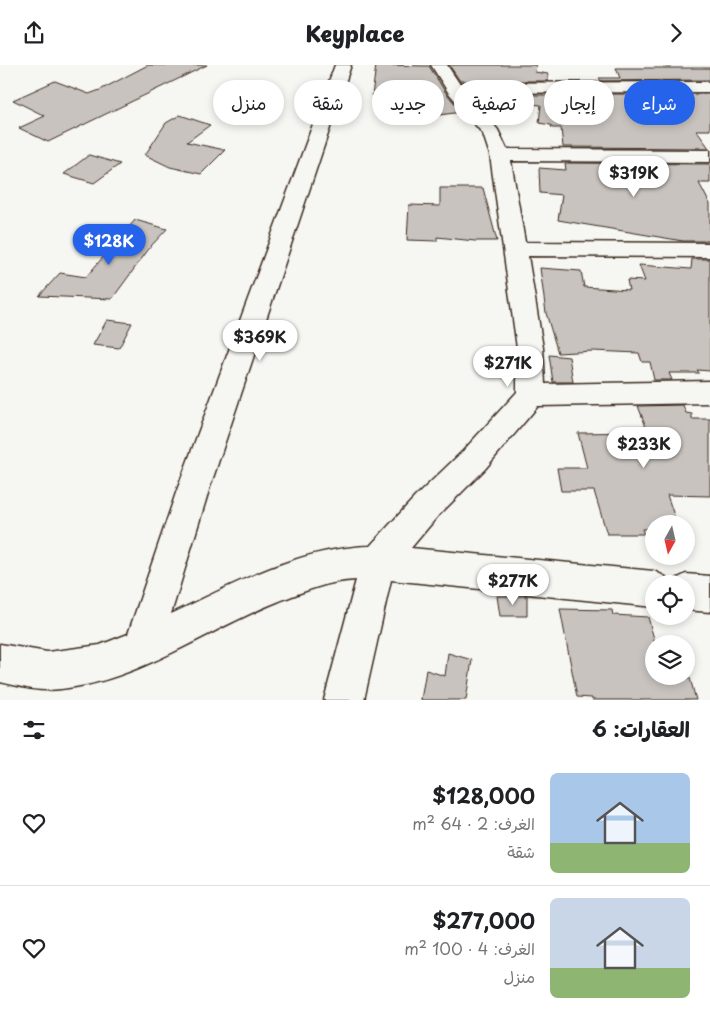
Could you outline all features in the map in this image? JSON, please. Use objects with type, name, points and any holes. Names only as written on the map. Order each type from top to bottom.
[{"type":"street","points":[[142,647],[194,490],[343,65]]},
{"type":"street","points":[[439,65],[454,88]]},
{"type":"street","points":[[534,88],[710,87]]},
{"type":"street","points":[[344,700],[378,562],[426,507],[474,460],[531,395],[530,348],[500,155],[492,134],[486,125]]},
{"type":"street","points":[[500,155],[710,156]]},
{"type":"street","points":[[515,249],[710,250]]},
{"type":"street","points":[[531,395],[710,392]]},
{"type":"street","points":[[0,663],[47,671],[100,664],[142,647],[245,597],[317,569],[351,563],[378,562],[645,588]]},
{"type":"street","points":[[695,593],[710,594]]},
{"type":"building","points":[[148,65],[207,65],[48,142],[19,128],[45,116],[13,100],[55,81],[89,94]]},
{"type":"building","points":[[376,65],[429,66],[438,80],[374,80]]},
{"type":"building","points":[[449,65],[536,65],[535,72],[548,74],[548,80],[544,81],[459,80]]},
{"type":"building","points":[[616,68],[710,68],[710,80],[614,81],[600,80],[599,78],[620,78]]},
{"type":"building","points":[[444,90],[454,102],[454,113],[444,114]]},
{"type":"building","points":[[614,94],[624,94],[624,125],[695,125],[695,94],[710,94],[710,130],[696,130],[709,148],[563,147],[561,128],[552,128],[551,125],[614,125]]},
{"type":"building","points":[[534,95],[544,95],[544,124],[539,123],[541,105],[534,104]]},
{"type":"building","points":[[180,115],[210,125],[187,142],[225,150],[201,174],[170,167],[145,155],[166,123]]},
{"type":"building","points":[[89,155],[120,164],[94,183],[64,174]]},
{"type":"building","points":[[565,163],[710,164],[710,183],[699,183],[710,204],[710,241],[683,241],[558,220],[562,195],[540,193],[539,168],[566,170]]},
{"type":"building","points":[[440,188],[483,188],[497,241],[437,237],[437,241],[407,240],[409,205],[440,206]]},
{"type":"building","points":[[135,220],[167,229],[151,246],[112,299],[39,296],[60,273],[86,277]]},
{"type":"building","points":[[692,259],[710,259],[710,371],[697,370],[699,373],[669,373],[672,380],[654,380],[650,362],[642,362],[639,353],[593,351],[558,353],[546,313],[540,268],[581,271],[584,287],[629,290],[627,280],[645,281],[639,265],[691,269]]},
{"type":"building","points":[[107,320],[132,323],[119,348],[93,345]]},
{"type":"building","points":[[549,355],[569,357],[573,382],[553,382]]},
{"type":"building","points":[[683,405],[686,413],[692,414],[692,419],[710,419],[710,496],[667,495],[674,515],[645,515],[645,529],[642,529],[644,534],[607,534],[594,491],[561,491],[557,468],[587,468],[578,433],[648,432],[638,406]]},
{"type":"building","points":[[497,596],[527,596],[527,616],[500,616]]},
{"type":"building","points":[[560,609],[612,610],[613,615],[645,617],[645,625],[650,625],[653,635],[645,635],[645,685],[692,685],[696,700],[592,700],[592,698],[577,697]]},
{"type":"building","points":[[448,653],[472,660],[466,700],[421,700],[426,670],[445,676]]}]
